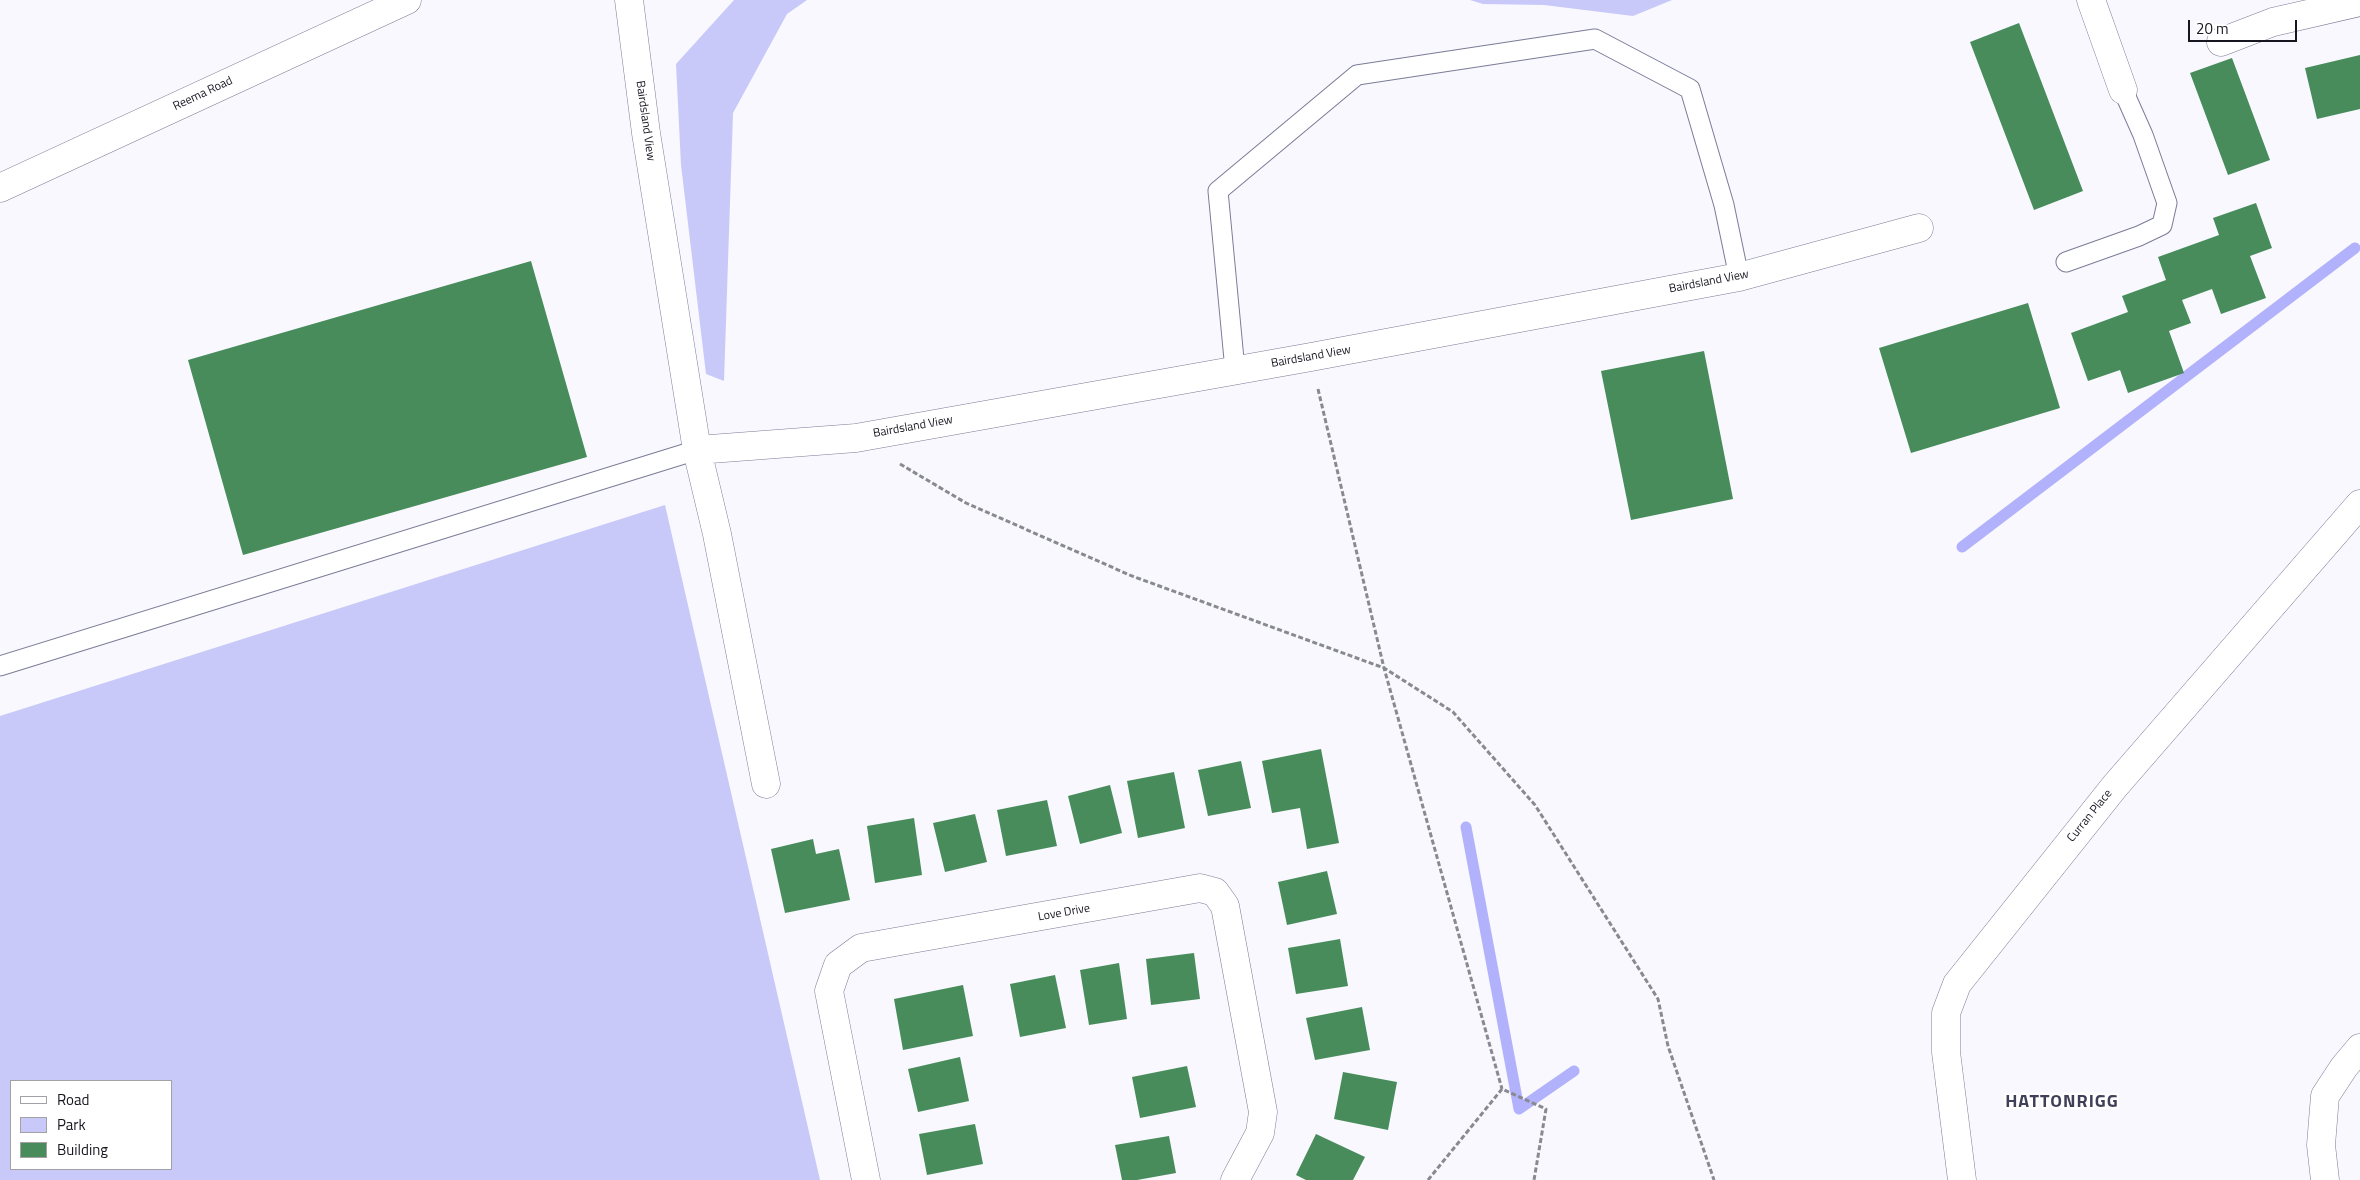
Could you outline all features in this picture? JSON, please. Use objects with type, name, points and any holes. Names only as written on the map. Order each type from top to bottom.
[{"type":"street","name":"Reema Road","points":[[0,188],[407,0]]},
{"type":"street","name":"Bairdsland View","points":[[629,0],[646,133],[697,450],[717,534],[766,784]]},
{"type":"street","points":[[2091,0],[2123,90]]},
{"type":"street","points":[[2220,42],[2273,22],[2360,2]]},
{"type":"street","name":"Bairdsland View","points":[[697,450],[856,438],[1311,357],[1739,278],[1919,228]]},
{"type":"street","name":"Curran Place","points":[[1962,1180],[1946,1052],[1946,1013],[1957,984],[2114,786],[2360,504]]},
{"type":"street","name":"Love Drive","points":[[866,1180],[829,992],[838,964],[861,948],[1200,888],[1216,892],[1225,906],[1262,1112],[1260,1133],[1235,1180]]},
{"type":"street","points":[[2325,1180],[2321,1145],[2325,1096],[2344,1067],[2360,1048]]},
{"type":"lane","points":[[1235,370],[1218,192],[1357,75],[1595,39],[1690,89],[1724,205],[1739,278]]},
{"type":"lane","points":[[2066,262],[2139,236],[2162,225],[2168,203],[2143,135],[2123,90]]},
{"type":"lane","points":[[0,666],[697,450]]},
{"type":"path","points":[[1311,357],[1384,668],[1502,1088],[1546,1109],[1534,1180]]},
{"type":"path","points":[[898,463],[966,503],[1124,572],[1384,668],[1453,712],[1535,805],[1606,914],[1658,999],[1668,1046],[1714,1180]]},
{"type":"path","points":[[1428,1180],[1502,1088]]},
{"type":"green space","points":[[734,0],[807,0],[787,14],[733,113],[724,381],[706,374],[681,165],[676,64]]},
{"type":"green space","points":[[1470,0],[1672,0],[1633,16],[1544,5],[1483,4]]},
{"type":"green space","points":[[665,505],[820,1180],[0,1180],[0,716]]},
{"type":"building","points":[[2019,23],[2083,191],[2034,210],[1970,42]]},
{"type":"building","points":[[2360,55],[2360,109],[2317,119],[2305,68]]},
{"type":"building","points":[[2232,58],[2270,160],[2228,175],[2190,73]]},
{"type":"building","points":[[2256,203],[2272,248],[2250,256],[2266,298],[2221,314],[2212,289],[2182,300],[2191,323],[2169,331],[2184,373],[2128,393],[2120,370],[2088,381],[2071,333],[2128,312],[2122,296],[2166,280],[2158,257],[2219,235],[2213,218]]},
{"type":"building","points":[[531,261],[587,457],[243,555],[188,360]]},
{"type":"building","points":[[2028,303],[2060,408],[1911,453],[1879,348]]},
{"type":"building","points":[[1704,351],[1733,499],[1631,520],[1601,371]]},
{"type":"building","points":[[1321,749],[1339,843],[1307,849],[1300,808],[1272,813],[1262,761]]},
{"type":"building","points":[[1241,761],[1251,808],[1208,816],[1198,770]]},
{"type":"building","points":[[1174,772],[1185,828],[1138,838],[1127,781]]},
{"type":"building","points":[[1110,785],[1122,833],[1080,844],[1068,796]]},
{"type":"building","points":[[1047,800],[1057,846],[1006,856],[997,810]]},
{"type":"building","points":[[975,814],[987,862],[945,872],[933,823]]},
{"type":"building","points":[[914,818],[922,875],[875,883],[867,826]]},
{"type":"building","points":[[813,839],[816,854],[839,849],[850,900],[785,913],[771,849]]},
{"type":"building","points":[[1327,871],[1337,914],[1287,925],[1278,882]]},
{"type":"building","points":[[1340,939],[1348,986],[1296,994],[1288,948]]},
{"type":"building","points":[[1194,953],[1200,999],[1151,1005],[1146,959]]},
{"type":"building","points":[[1119,963],[1127,1019],[1089,1025],[1080,970]]},
{"type":"building","points":[[1055,975],[1066,1028],[1020,1037],[1010,984]]},
{"type":"building","points":[[963,985],[973,1036],[903,1050],[894,999]]},
{"type":"building","points":[[1362,1007],[1370,1050],[1315,1060],[1306,1018]]},
{"type":"building","points":[[960,1057],[969,1101],[918,1112],[908,1069]]},
{"type":"building","points":[[1187,1066],[1196,1107],[1140,1118],[1132,1077]]},
{"type":"building","points":[[1343,1072],[1397,1082],[1388,1130],[1334,1119]]},
{"type":"building","points":[[975,1124],[983,1164],[927,1175],[919,1134]]},
{"type":"building","points":[[1316,1134],[1365,1157],[1353,1180],[1306,1180],[1296,1175]]},
{"type":"building","points":[[1169,1136],[1176,1173],[1137,1180],[1122,1180],[1115,1145]]},
{"type":"waterway","points":[[1962,547],[2355,248]]},
{"type":"waterway","points":[[1466,827],[1519,1109],[1574,1071]]},
{"type":"district","name":"HATTONRIGG","points":[[2062,1103]]}]
